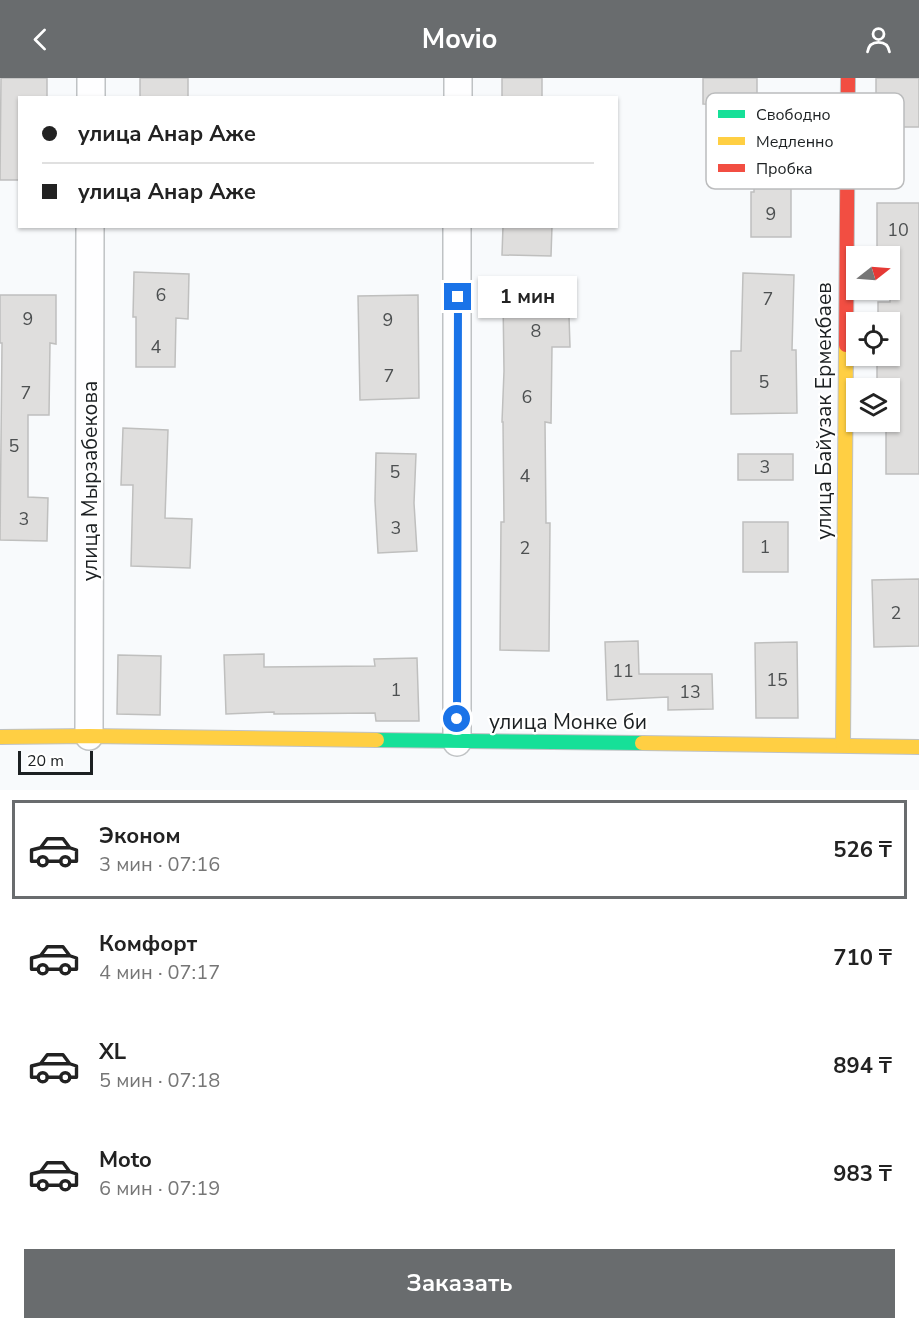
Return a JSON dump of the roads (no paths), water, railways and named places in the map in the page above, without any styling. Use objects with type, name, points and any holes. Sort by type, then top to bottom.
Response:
[{"type":"street","points":[[91,78],[91,96]]},
{"type":"street","points":[[458,78],[458,96]]},
{"type":"street","name":"улица Байузак Ермекбаев","points":[[848,78],[848,93]]},
{"type":"street","name":"улица Байузак Ермекбаев","points":[[843,745],[847,189]]},
{"type":"street","name":"улица Мырзабекова","points":[[89,736],[90,228]]},
{"type":"street","points":[[457,742],[458,228]]},
{"type":"street","name":"улица Монке би","points":[[0,737],[89,736],[919,747]]}]
